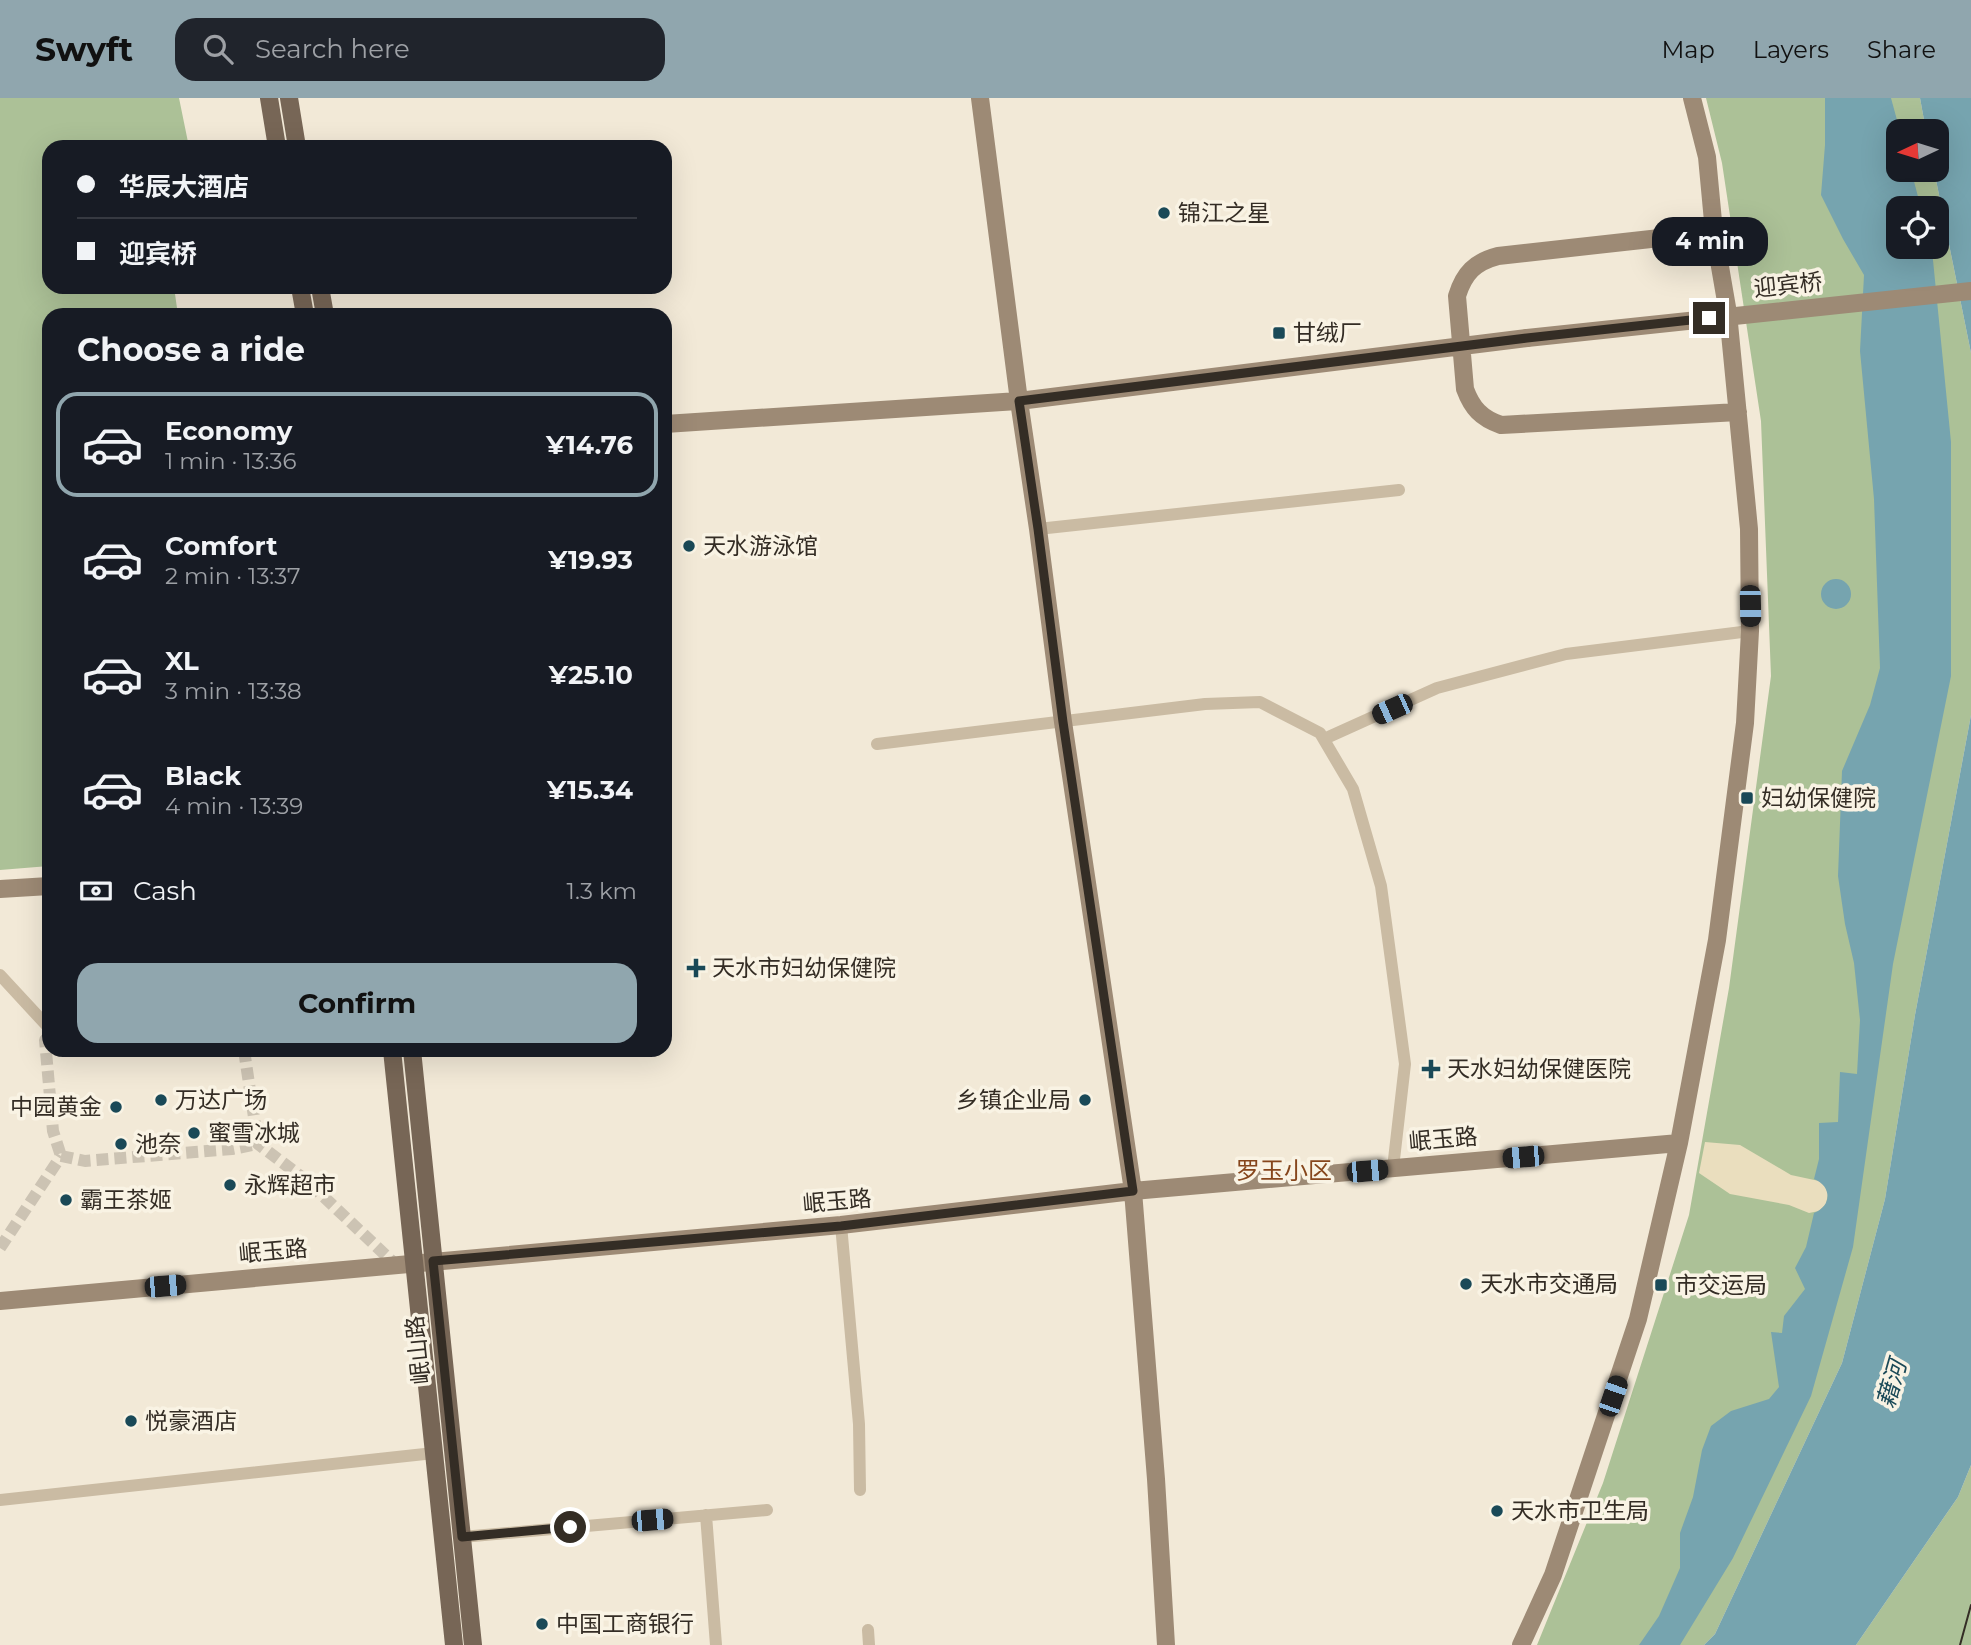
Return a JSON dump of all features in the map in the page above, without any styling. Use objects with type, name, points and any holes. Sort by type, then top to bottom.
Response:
[{"type":"main road","points":[[269,98],[276,140]]},
{"type":"main road","points":[[289,98],[296,140]]},
{"type":"main road","points":[[980,98],[1063,722],[1133,1191],[1166,1645]]},
{"type":"main road","points":[[1521,1645],[1553,1575],[1638,1319],[1679,1143],[1717,940],[1745,723],[1751,632],[1749,530],[1728,313],[1714,232],[1707,157],[1692,98]]},
{"type":"main road","points":[[1714,232],[1498,256],[1483,260],[1471,269],[1462,281],[1457,296],[1465,389],[1478,412],[1501,425],[1738,412]]},
{"type":"main road","name":"迎宾桥","points":[[672,424],[1019,401],[1527,338],[1971,291]]},
{"type":"main road","points":[[0,889],[42,886]]},
{"type":"main road","name":"岷山路","points":[[393,1057],[454,1645]]},
{"type":"main road","name":"岷山路","points":[[413,1057],[473,1645]]},
{"type":"main road","name":"岷玉路","points":[[0,1301],[841,1226],[1133,1191],[1679,1143]]},
{"type":"street","points":[[1038,529],[1399,489]]},
{"type":"street","points":[[1324,739],[1437,688],[1566,654],[1751,632]]},
{"type":"street","points":[[877,744],[1205,704],[1260,702],[1320,733],[1353,789],[1381,886],[1405,1064],[1393,1168]]},
{"type":"street","points":[[0,975],[42,1020]]},
{"type":"street","points":[[841,1226],[859,1424],[860,1490]]},
{"type":"street","points":[[0,1500],[434,1453]]},
{"type":"street","points":[[462,1537],[766,1510]]},
{"type":"street","points":[[706,1515],[716,1645]]},
{"type":"street","points":[[868,1630],[869,1645]]},
{"type":"green space","points":[[0,98],[179,98],[188,140],[42,140],[42,294],[175,294],[177,308],[42,308],[42,867],[0,870]]},
{"type":"green space","points":[[1706,98],[1920,98],[1924,119],[1886,119],[1886,182],[1936,182],[1939,196],[1886,196],[1886,259],[1949,259],[1949,244],[1971,353],[1971,715],[1915,1015],[1885,1199],[1842,1363],[1715,1634],[1704,1645],[1537,1645],[1603,1483],[1689,1215],[1729,988],[1771,676],[1761,421],[1722,163]]},
{"type":"green space","points":[[1971,1465],[1971,1645],[1856,1645],[1958,1497]]},
{"type":"shaded area","points":[[1705,1142],[1740,1145],[1791,1175],[1819,1181],[1824,1184],[1828,1194],[1826,1204],[1819,1211],[1809,1213],[1789,1205],[1730,1194],[1699,1173]]},
{"type":"water","points":[[1825,98],[1891,98],[1897,119],[1886,119],[1886,182],[1914,182],[1918,196],[1886,196],[1886,259],[1933,259],[1951,442],[1951,676],[1893,964],[1853,1247],[1811,1396],[1733,1558],[1680,1645],[1639,1645],[1659,1616],[1680,1568],[1680,1533],[1693,1497],[1702,1450],[1711,1426],[1731,1411],[1769,1399],[1779,1387],[1771,1332],[1782,1333],[1784,1316],[1805,1289],[1795,1268],[1806,1247],[1814,1213],[1824,1206],[1828,1196],[1824,1186],[1814,1179],[1819,1159],[1819,1123],[1838,1122],[1840,1072],[1857,1074],[1860,1020],[1854,963],[1838,876],[1842,771],[1870,705],[1880,668],[1874,499],[1860,351],[1864,275],[1821,195]]},
{"type":"water","points":[[1920,98],[1971,98],[1971,353],[1949,244],[1949,196],[1939,196],[1936,182],[1950,182],[1950,119],[1924,119]]},
{"type":"water","points":[[1836,579],[1847,583],[1851,594],[1847,605],[1836,609],[1825,605],[1821,594],[1825,583]]},
{"type":"water","name":"藉河","points":[[1971,715],[1971,1465],[1958,1497],[1856,1645],[1704,1645],[1715,1634],[1842,1363],[1885,1199],[1915,1015]]},
{"type":"tunnel","points":[[46,1057],[53,1131],[61,1156]]},
{"type":"tunnel","points":[[245,1057],[258,1144],[307,1181],[395,1264]]},
{"type":"tunnel","points":[[61,1156],[85,1161],[232,1149],[258,1144]]},
{"type":"tunnel","points":[[0,1248],[61,1156]]},
{"type":"tram line","points":[[1960,1645],[1971,1605]]},
{"type":"place","name":"锦江之星","points":[[1164,213]]},
{"type":"place","name":"甘绒厂","points":[[1279,333]]},
{"type":"place","name":"天水游泳馆","points":[[689,546]]},
{"type":"place","name":"妇幼保健院","points":[[1747,798]]},
{"type":"place","name":"天水市妇幼保健院","points":[[696,968]]},
{"type":"place","name":"天水妇幼保健医院","points":[[1431,1069]]},
{"type":"place","name":"万达广场","points":[[161,1100]]},
{"type":"place","name":"乡镇企业局","points":[[1085,1100]]},
{"type":"place","name":"中园黄金","points":[[116,1107]]},
{"type":"place","name":"蜜雪冰城","points":[[194,1133]]},
{"type":"place","name":"池奈","points":[[121,1144]]},
{"type":"place","name":"永辉超市","points":[[230,1185]]},
{"type":"place","name":"霸王茶姬","points":[[66,1200]]},
{"type":"place","name":"天水市交通局","points":[[1466,1284]]},
{"type":"place","name":"市交运局","points":[[1661,1285]]},
{"type":"place","name":"悦豪酒店","points":[[131,1421]]},
{"type":"place","name":"天水市卫生局","points":[[1497,1511]]},
{"type":"place","name":"中国工商银行","points":[[542,1624]]},
{"type":"district","name":"罗玉小区","points":[[1284,1171]]},
{"type":"route","points":[[570,1527],[462,1537],[433,1261],[841,1226],[1133,1191],[1063,722],[1019,401],[1709,318]]}]
